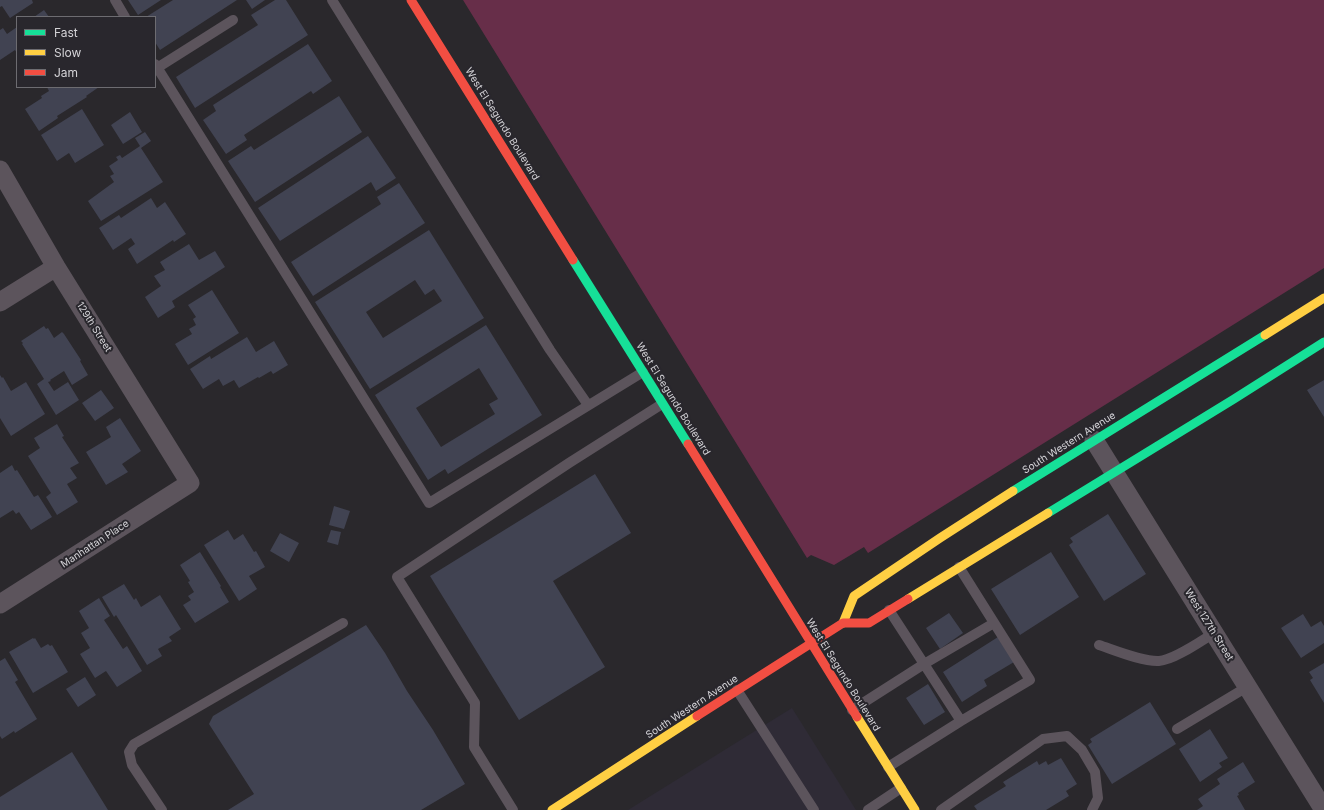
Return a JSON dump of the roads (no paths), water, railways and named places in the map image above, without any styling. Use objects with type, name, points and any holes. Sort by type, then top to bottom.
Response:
[{"type":"main road","name":"West El Segundo Boulevard","points":[[412,0],[811,645],[915,810]]},
{"type":"main road","name":"South Western Avenue","points":[[552,810],[737,690],[844,623],[854,596],[940,538],[1094,440],[1324,298]]},
{"type":"main road","points":[[844,623],[869,623],[1234,399],[1324,342]]},
{"type":"street","name":"129th Street","points":[[0,170],[56,267],[190,483]]},
{"type":"street","points":[[0,302],[56,267]]},
{"type":"street","name":"West 127th Street","points":[[1094,440],[1324,810]]},
{"type":"street","name":"Manhattan Place","points":[[0,604],[190,483]]},
{"type":"lane","points":[[115,0],[124,16]]},
{"type":"lane","points":[[332,0],[550,350],[588,405]]},
{"type":"lane","points":[[233,20],[156,66],[429,503],[643,372]]},
{"type":"lane","points":[[513,810],[474,747],[475,703],[397,577],[662,404]]},
{"type":"lane","points":[[888,767],[1030,680],[959,567]]},
{"type":"lane","points":[[889,610],[961,722]]},
{"type":"lane","points":[[162,810],[132,765],[129,752],[134,744],[343,623]]},
{"type":"lane","points":[[852,710],[924,664],[994,624]]},
{"type":"lane","points":[[1099,645],[1144,659],[1159,661],[1174,656],[1214,633]]},
{"type":"lane","points":[[1177,729],[1247,686]]},
{"type":"lane","points":[[737,690],[814,810]]},
{"type":"lane","points":[[941,810],[1044,739],[1067,736],[1082,750],[1095,772],[1098,798],[1092,810]]},
{"type":"lane","points":[[868,810],[901,788]]}]
